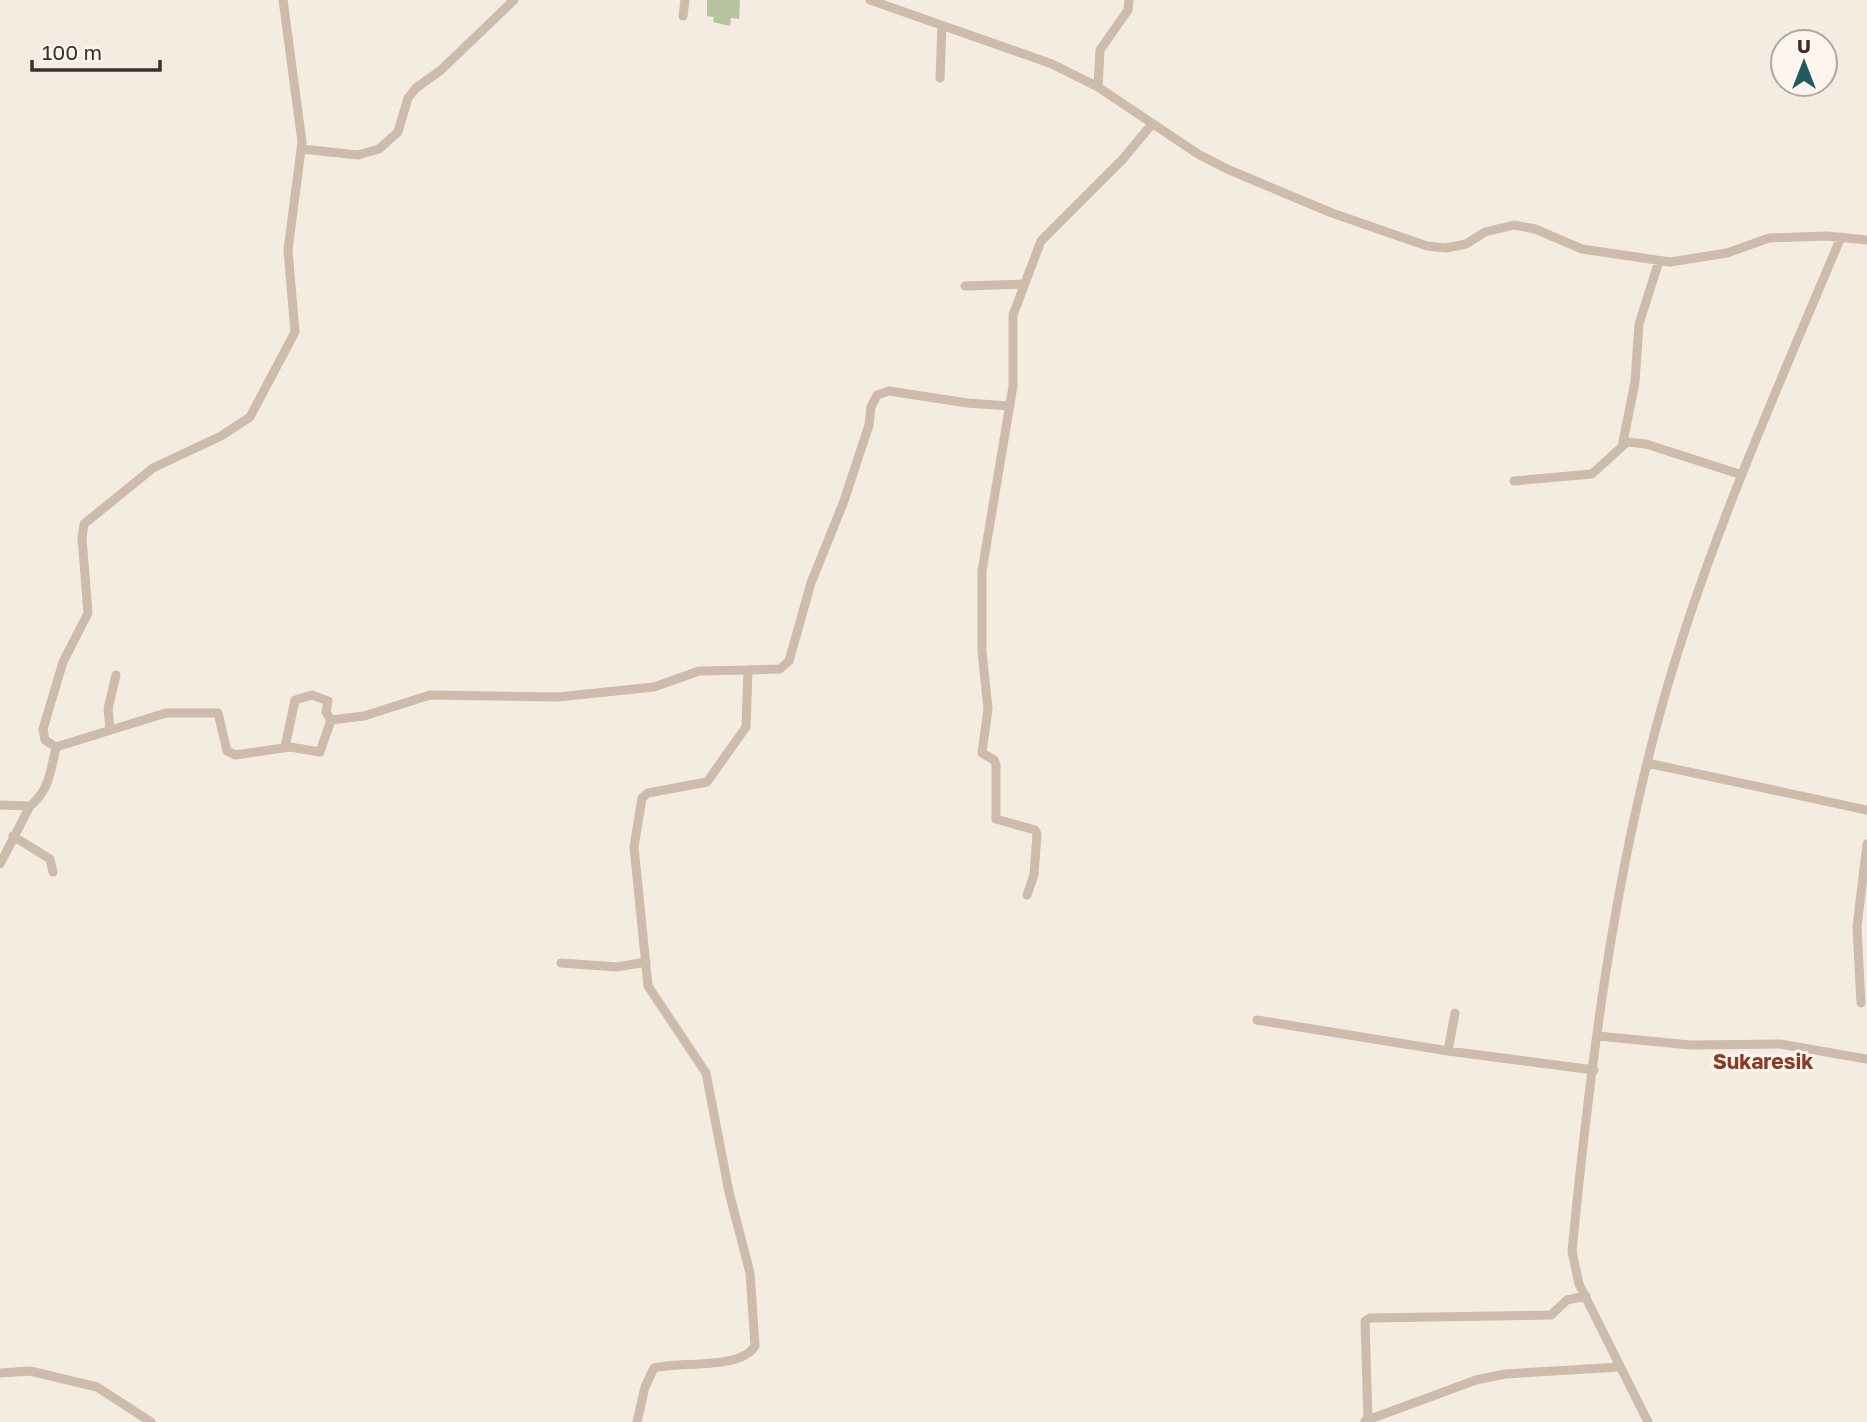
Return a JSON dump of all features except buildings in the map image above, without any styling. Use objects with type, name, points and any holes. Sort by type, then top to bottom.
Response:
[{"type":"street","points":[[56,747],[45,740],[43,729],[64,662],[88,613],[82,538],[85,524],[153,468],[221,436],[250,416],[295,332],[288,250],[302,149],[282,0]]},
{"type":"street","points":[[302,149],[358,155],[379,149],[398,132],[408,98],[416,88],[442,70],[513,0]]},
{"type":"street","points":[[683,16],[685,0]]},
{"type":"street","points":[[870,0],[1052,65],[1098,87],[1198,154],[1227,169],[1332,213],[1427,246],[1454,247],[1498,228],[1523,225],[1583,249],[1659,261],[1685,261],[1727,253],[1769,237],[1841,237],[1867,240]]},
{"type":"street","points":[[1098,87],[1100,50],[1128,10],[1129,0]]},
{"type":"street","points":[[940,78],[942,26]]},
{"type":"street","points":[[1027,895],[1034,875],[1037,834],[1024,824],[996,819],[995,762],[982,753],[988,709],[982,651],[982,572],[1010,406],[1013,316],[1022,284],[1041,241],[1122,159],[1152,124]]},
{"type":"street","points":[[1648,1422],[1575,1273],[1572,1251],[1598,1036],[1622,881],[1647,763],[1706,566],[1841,237]]},
{"type":"street","points":[[1514,481],[1592,474],[1612,458],[1623,442],[1635,382],[1639,324],[1659,261]]},
{"type":"street","points":[[965,286],[1022,284]]},
{"type":"street","points":[[331,720],[364,716],[430,695],[558,697],[654,687],[702,670],[780,669],[789,661],[811,583],[844,500],[869,425],[871,407],[877,395],[889,391],[967,403],[1010,406]]},
{"type":"street","points":[[1623,442],[1646,444],[1742,475]]},
{"type":"street","points":[[637,1422],[645,1387],[654,1368],[724,1361],[750,1353],[755,1346],[750,1273],[729,1192],[706,1073],[651,992],[634,847],[642,798],[646,793],[707,782],[746,727],[748,670]]},
{"type":"street","points":[[110,729],[108,709],[116,675]]},
{"type":"street","points":[[285,747],[295,700],[312,695],[328,701],[326,712],[331,720]]},
{"type":"street","points":[[56,747],[166,713],[218,713],[230,753],[285,747],[320,752],[331,720]]},
{"type":"street","points":[[0,864],[30,806],[49,783],[56,747]]},
{"type":"street","points":[[1647,763],[1867,810]]},
{"type":"street","points":[[0,805],[30,806]]},
{"type":"street","points":[[13,836],[50,859],[53,872]]},
{"type":"street","points":[[1861,1003],[1857,927],[1867,844]]},
{"type":"street","points":[[561,963],[617,967],[646,962]]},
{"type":"street","points":[[1448,1051],[1455,1013]]},
{"type":"street","points":[[1257,1020],[1448,1051],[1594,1070]]},
{"type":"street","points":[[1598,1036],[1690,1045],[1780,1044],[1867,1059]]},
{"type":"street","points":[[1586,1296],[1567,1300],[1551,1315],[1370,1318],[1365,1321],[1366,1421],[1476,1380],[1505,1374],[1620,1367]]},
{"type":"street","points":[[0,1373],[30,1371],[97,1387],[151,1422]]},
{"type":"green space","points":[[707,0],[740,0],[739,19],[731,18],[730,26],[713,22],[714,17],[707,16]]},
{"type":"district","name":"Sukaresik","points":[[1763,1061]]}]
